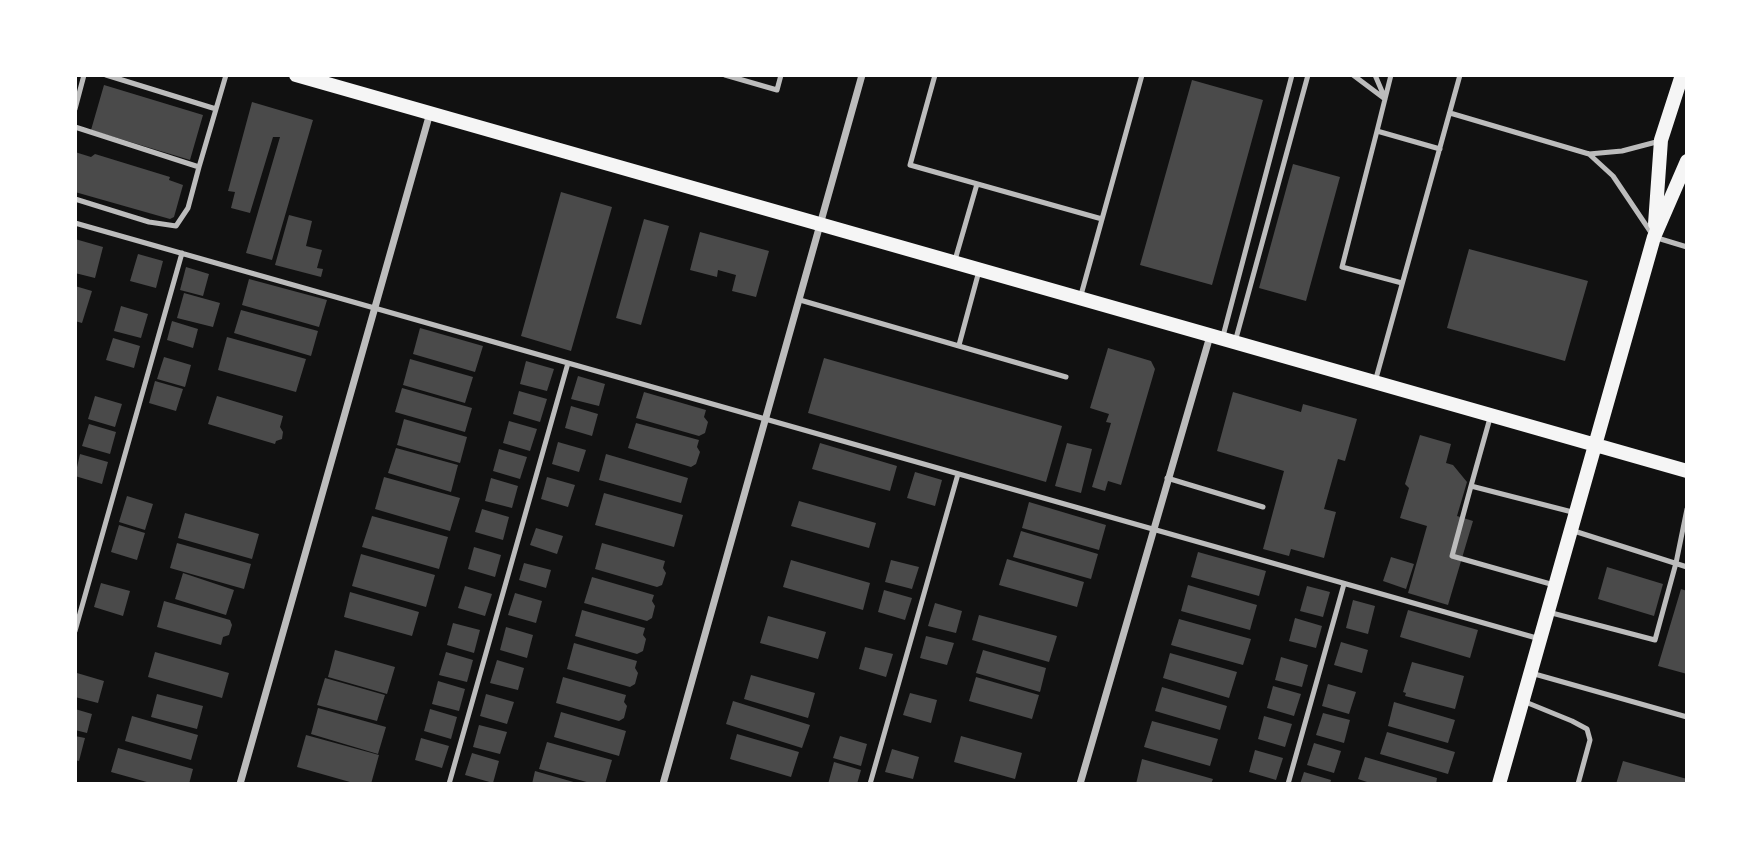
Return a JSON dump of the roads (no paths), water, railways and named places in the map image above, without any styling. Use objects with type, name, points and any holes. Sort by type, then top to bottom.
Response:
[{"type":"main road","points":[[296,75],[1687,471]]},
{"type":"main road","points":[[1654,237],[1661,140],[1682,75]]},
{"type":"main road","points":[[1499,784],[1654,237],[1687,161]]},
{"type":"street","points":[[663,784],[862,75]]},
{"type":"street","points":[[240,784],[430,113]]},
{"type":"street","points":[[1080,784],[1167,478],[1222,339]]},
{"type":"lane","points":[[75,109],[84,75]]},
{"type":"lane","points":[[106,75],[216,109]]},
{"type":"lane","points":[[75,199],[149,222],[176,226],[188,208],[226,75]]},
{"type":"lane","points":[[725,75],[777,90],[781,75]]},
{"type":"lane","points":[[935,75],[910,165],[1102,219]]},
{"type":"lane","points":[[1080,298],[1142,75]]},
{"type":"lane","points":[[1222,339],[1292,75]]},
{"type":"lane","points":[[1222,339],[1308,75]]},
{"type":"lane","points":[[1353,75],[1385,99]]},
{"type":"lane","points":[[1375,75],[1385,99]]},
{"type":"lane","points":[[1391,75],[1342,267],[1402,283]]},
{"type":"lane","points":[[1375,382],[1460,75]]},
{"type":"lane","points":[[1450,113],[1589,154],[1622,151],[1661,140]]},
{"type":"lane","points":[[75,127],[199,167]]},
{"type":"lane","points":[[1377,131],[1440,149]]},
{"type":"lane","points":[[1589,154],[1613,176],[1654,237],[1687,247]]},
{"type":"lane","points":[[954,262],[977,184]]},
{"type":"lane","points":[[75,223],[1540,639]]},
{"type":"lane","points":[[75,631],[182,253]]},
{"type":"lane","points":[[959,345],[980,270]]},
{"type":"lane","points":[[800,299],[1066,377]]},
{"type":"lane","points":[[449,784],[568,363]]},
{"type":"lane","points":[[1490,415],[1452,556],[1555,586]]},
{"type":"lane","points":[[870,784],[958,474]]},
{"type":"lane","points":[[1167,478],[1263,507]]},
{"type":"lane","points":[[1471,486],[1576,513]]},
{"type":"lane","points":[[1548,612],[1655,640],[1676,563],[1687,509]]},
{"type":"lane","points":[[1571,530],[1687,567]]},
{"type":"lane","points":[[1288,784],[1344,584]]},
{"type":"lane","points":[[1531,673],[1687,717]]},
{"type":"lane","points":[[1522,701],[1587,729],[1590,740],[1578,784]]}]
